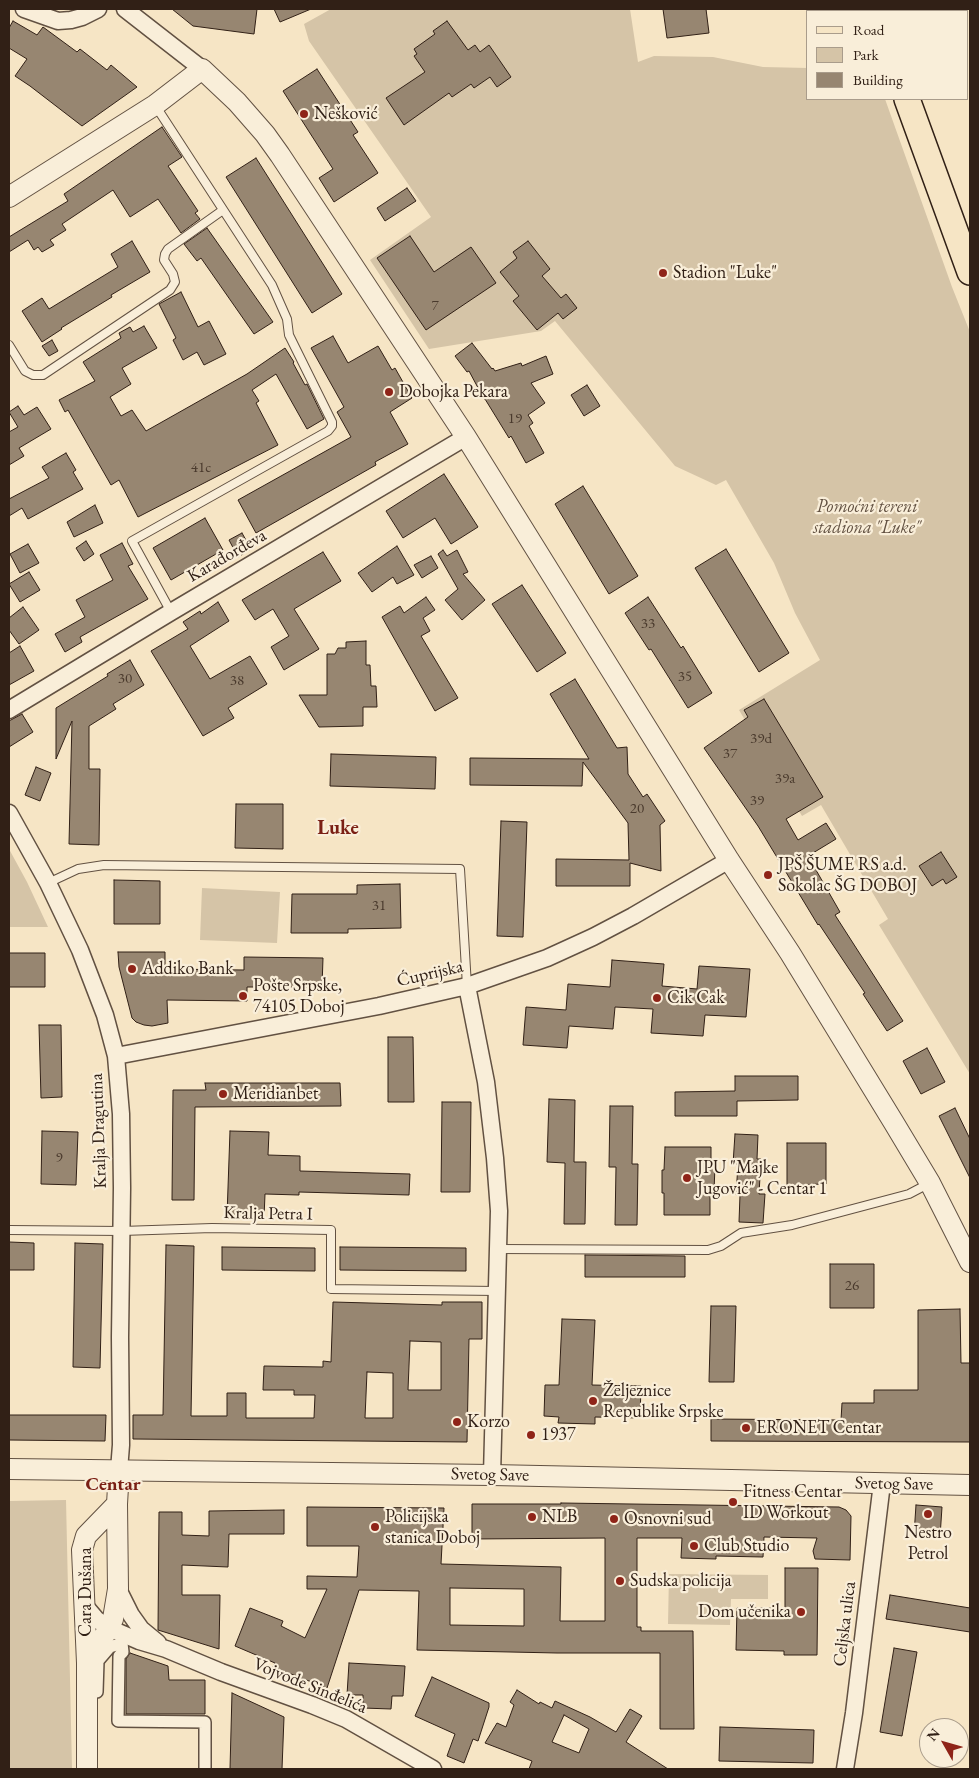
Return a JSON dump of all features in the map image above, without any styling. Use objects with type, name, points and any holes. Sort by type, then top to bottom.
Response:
[{"type":"main road","points":[[907,100],[970,272]]},
{"type":"street","points":[[24,9],[58,21],[82,17],[98,9]]},
{"type":"street","points":[[125,9],[202,69],[237,102],[265,134],[466,437],[729,860],[790,953],[930,1183],[970,1262]]},
{"type":"street","points":[[9,197],[155,105],[202,69]]},
{"type":"street","name":"Karađorđeva","points":[[9,710],[466,437]]},
{"type":"street","name":"Kralja Dragutina","points":[[9,813],[48,883],[80,950],[105,1015],[116,1056],[121,1114],[122,1230],[120,1337],[121,1445],[119,1470]]},
{"type":"street","name":"Ćuprijska","points":[[116,1056],[379,1006],[467,986],[547,958],[593,937],[634,916],[729,860]]},
{"type":"street","points":[[467,986],[488,1101],[499,1211],[492,1475]]},
{"type":"street","name":"Svetog Save","points":[[9,1469],[492,1475],[970,1485]]},
{"type":"street","name":"Cara Dušana","points":[[87,1663],[109,1628],[113,1618],[118,1588],[117,1504],[119,1470]]},
{"type":"street","name":"Celjska ulica","points":[[845,1769],[854,1713],[882,1484]]},
{"type":"street","name":"Cara Dušana","points":[[87,1769],[87,1663],[82,1550],[86,1536],[117,1504]]},
{"type":"street","name":"Vojvode Sinđelića","points":[[118,1588],[131,1615],[141,1630],[166,1649]]},
{"type":"street","name":"Vojvode Sinđelića","points":[[84,1606],[96,1619],[109,1628],[346,1719],[433,1769]]},
{"type":"street","points":[[96,1769],[98,1660],[110,1647],[122,1643],[123,1652],[119,1656],[118,1721],[205,1722],[205,1769]]},
{"type":"lane","points":[[155,105],[272,285],[287,319],[290,335],[332,422],[332,426],[328,431],[132,541],[171,612]]},
{"type":"lane","points":[[9,345],[25,371],[33,375],[43,375],[170,290],[174,282],[173,274],[164,260],[164,254],[168,249],[223,210]]},
{"type":"lane","points":[[48,883],[78,869],[104,865],[460,870],[467,986]]},
{"type":"lane","points":[[499,1249],[708,1250],[720,1246],[741,1233],[792,1225],[908,1194],[930,1183]]},
{"type":"lane","name":"Kralja Petra I","points":[[9,1230],[212,1228],[331,1230],[331,1289],[497,1291]]},
{"type":"green space","name":"Pomoćni tereni stadiona \"Luke\"","points":[[331,9],[630,9],[638,62],[654,56],[713,57],[763,67],[806,68],[806,100],[885,100],[970,332],[970,1074],[879,925],[888,919],[821,805],[802,816],[739,710],[820,660],[795,613],[774,563],[726,480],[716,485],[675,466],[555,321],[541,331],[429,349],[370,260],[431,217],[309,41],[304,24]]},
{"type":"green space","points":[[9,849],[27,882],[48,927],[9,927]]},
{"type":"green space","points":[[202,888],[280,892],[277,943],[200,940]]},
{"type":"green space","points":[[66,1500],[72,1769],[9,1769],[9,1501]]},
{"type":"green space","points":[[669,1574],[768,1575],[768,1599],[731,1599],[730,1625],[668,1624]]},
{"type":"building","points":[[172,9],[257,9],[254,34],[193,26]]},
{"type":"building","points":[[274,9],[311,9],[280,22]]},
{"type":"building","points":[[663,9],[706,9],[709,33],[667,38]]},
{"type":"building","points":[[13,21],[37,35],[43,27],[77,52],[80,49],[107,70],[111,65],[137,87],[82,126],[15,76],[27,59],[9,48],[9,28]]},
{"type":"building","points":[[447,21],[468,50],[475,45],[480,52],[489,45],[511,77],[497,87],[490,77],[474,88],[471,84],[452,97],[449,93],[404,125],[386,98],[425,72],[414,56],[417,54],[414,49],[435,34],[433,31]]},
{"type":"building","points":[[317,69],[358,132],[353,135],[378,173],[334,202],[319,178],[333,169],[283,91]]},
{"type":"building","points":[[162,127],[182,157],[168,166],[198,211],[195,213],[200,219],[181,233],[158,199],[130,217],[113,190],[62,224],[66,230],[50,240],[54,245],[42,252],[38,247],[34,250],[28,240],[9,252],[9,237],[68,201],[64,194]]},
{"type":"building","points":[[256,158],[342,294],[312,313],[226,177]]},
{"type":"building","points":[[407,188],[416,201],[385,221],[377,208]]},
{"type":"building","points":[[207,228],[273,322],[254,334],[201,258],[197,261],[184,244]]},
{"type":"building","points":[[410,236],[434,272],[471,247],[496,283],[426,330],[377,258]]},
{"type":"building","points":[[132,241],[150,272],[111,295],[112,297],[61,328],[42,342],[22,311],[42,298],[49,309],[118,267],[111,254]]},
{"type":"building","points":[[528,241],[550,269],[542,276],[561,298],[566,294],[577,308],[563,319],[558,313],[537,330],[513,301],[519,296],[500,272],[517,258],[513,252]]},
{"type":"building","points":[[181,292],[198,327],[209,321],[226,354],[204,365],[197,352],[183,360],[173,340],[176,338],[159,304]]},
{"type":"building","points":[[144,326],[157,348],[122,368],[131,384],[110,397],[121,416],[132,410],[146,431],[247,374],[285,348],[305,385],[307,384],[324,419],[307,429],[276,374],[252,390],[259,401],[256,403],[278,445],[138,517],[119,480],[111,485],[68,410],[65,412],[59,400],[95,381],[83,362],[121,338],[119,333],[130,327],[133,332]]},
{"type":"building","points":[[333,336],[348,363],[378,346],[392,370],[395,368],[412,398],[390,412],[408,444],[375,462],[376,465],[256,533],[238,500],[351,437],[337,412],[344,407],[311,348]]},
{"type":"building","points":[[52,340],[58,351],[49,356],[42,346]]},
{"type":"building","points":[[472,343],[495,371],[521,363],[522,366],[546,356],[553,374],[531,383],[545,403],[528,415],[533,423],[529,426],[544,453],[526,463],[511,436],[509,438],[484,399],[469,371],[467,372],[455,356]]},
{"type":"building","points":[[587,385],[600,406],[584,416],[571,395]]},
{"type":"building","points":[[18,406],[24,415],[37,407],[51,429],[19,448],[24,456],[9,465],[9,432],[18,427],[9,412]]},
{"type":"building","points":[[66,453],[76,470],[73,472],[83,489],[28,519],[22,508],[9,516],[9,499],[49,478],[42,467]]},
{"type":"building","points":[[444,474],[478,527],[451,544],[435,518],[403,538],[386,511]]},
{"type":"building","points":[[583,486],[638,576],[609,594],[555,504]]},
{"type":"building","points":[[95,505],[103,523],[74,537],[67,522]]},
{"type":"building","points":[[205,518],[223,550],[171,580],[153,548]]},
{"type":"building","points":[[242,533],[251,549],[238,557],[229,540]]},
{"type":"building","points":[[86,541],[94,554],[84,561],[76,548]]},
{"type":"building","points":[[122,543],[133,564],[128,566],[148,599],[80,637],[82,642],[65,652],[55,634],[85,617],[76,600],[113,580],[100,555]]},
{"type":"building","points":[[28,544],[39,563],[20,573],[10,554]]},
{"type":"building","points":[[397,546],[414,575],[397,584],[393,577],[372,592],[358,573]]},
{"type":"building","points":[[726,549],[789,653],[759,672],[695,568]]},
{"type":"building","points":[[443,550],[447,556],[457,550],[468,572],[463,574],[485,600],[462,620],[445,600],[458,589],[438,554]]},
{"type":"building","points":[[323,552],[341,581],[294,609],[319,649],[284,670],[271,647],[289,636],[273,609],[255,620],[242,600]]},
{"type":"building","points":[[431,556],[438,568],[422,578],[414,565]]},
{"type":"building","points":[[29,572],[40,590],[20,602],[9,584]]},
{"type":"building","points":[[522,585],[566,653],[537,672],[492,604]]},
{"type":"building","points":[[426,597],[435,610],[423,618],[430,631],[421,636],[458,698],[435,711],[382,617],[400,606],[404,613]]},
{"type":"building","points":[[648,597],[681,648],[683,646],[712,693],[688,708],[651,649],[649,650],[625,613]]},
{"type":"building","points":[[218,602],[229,621],[190,646],[210,679],[250,656],[267,684],[228,708],[234,718],[203,736],[151,651],[188,629],[183,622],[200,611],[201,614]]},
{"type":"building","points":[[23,607],[39,630],[19,644],[9,630],[9,618]]},
{"type":"building","points":[[366,641],[366,665],[370,665],[371,686],[376,686],[377,707],[363,707],[363,726],[319,727],[299,695],[327,695],[327,654],[335,654],[338,648],[346,648],[346,642]]},
{"type":"building","points":[[20,646],[34,671],[9,685],[9,653]]},
{"type":"building","points":[[130,660],[144,685],[113,704],[116,709],[89,726],[89,769],[100,769],[99,845],[69,844],[72,721],[56,759],[56,708]]},
{"type":"building","points":[[575,679],[617,748],[627,747],[628,774],[643,797],[647,794],[665,821],[660,825],[661,871],[630,863],[630,886],[556,886],[556,859],[629,860],[628,823],[583,762],[582,786],[470,785],[470,758],[589,759],[550,694]]},
{"type":"building","points":[[764,699],[823,797],[786,819],[798,840],[826,823],[836,839],[808,856],[840,912],[835,915],[903,1021],[887,1031],[863,994],[865,993],[818,925],[758,826],[704,748],[748,717],[744,710]]},
{"type":"building","points":[[22,714],[33,732],[9,747],[9,721]]},
{"type":"building","points":[[331,754],[436,757],[435,789],[330,786]]},
{"type":"building","points":[[36,767],[51,773],[40,801],[25,795]]},
{"type":"building","points":[[236,804],[283,804],[283,849],[235,848]]},
{"type":"building","points":[[501,821],[527,822],[523,937],[497,936]]},
{"type":"building","points":[[941,852],[957,877],[946,884],[943,879],[932,886],[919,866]]},
{"type":"building","points":[[114,880],[160,881],[160,924],[114,924]]},
{"type":"building","points":[[400,884],[401,928],[348,929],[348,933],[291,933],[292,894],[357,894],[357,885]]},
{"type":"building","points":[[118,952],[165,952],[165,969],[244,970],[244,957],[323,958],[322,987],[247,987],[247,1001],[167,1000],[168,1023],[152,1026],[144,1025],[132,1018],[119,967]]},
{"type":"building","points":[[9,953],[45,953],[45,987],[9,987]]},
{"type":"building","name":"Cik Cak","points":[[612,960],[664,964],[662,986],[697,989],[699,966],[750,969],[746,1017],[705,1015],[703,1036],[651,1033],[653,1009],[615,1007],[613,1029],[569,1026],[567,1048],[523,1045],[526,1007],[566,1010],[568,984],[610,987]]},
{"type":"building","points":[[39,1025],[61,1025],[62,1097],[41,1098]]},
{"type":"building","points":[[388,1037],[413,1037],[414,1102],[388,1102]]},
{"type":"building","points":[[927,1048],[945,1082],[921,1094],[903,1061]]},
{"type":"building","points":[[735,1076],[798,1076],[798,1100],[737,1101],[737,1116],[675,1116],[675,1092],[735,1091]]},
{"type":"building","points":[[205,1083],[340,1083],[341,1106],[195,1107],[194,1200],[172,1200],[173,1090],[206,1090]]},
{"type":"building","points":[[549,1099],[575,1100],[574,1162],[586,1162],[585,1224],[564,1224],[565,1163],[547,1162]]},
{"type":"building","points":[[442,1102],[471,1102],[470,1192],[441,1192]]},
{"type":"building","points":[[610,1106],[633,1106],[632,1164],[638,1164],[637,1225],[615,1225],[616,1167],[609,1167]]},
{"type":"building","points":[[955,1108],[970,1139],[970,1178],[939,1116]]},
{"type":"building","points":[[42,1131],[78,1132],[76,1185],[41,1184]]},
{"type":"building","points":[[230,1131],[269,1132],[268,1155],[300,1156],[300,1171],[410,1174],[409,1195],[299,1192],[299,1195],[265,1194],[264,1218],[227,1216]]},
{"type":"building","points":[[735,1134],[758,1135],[757,1159],[761,1159],[759,1194],[765,1194],[763,1223],[739,1222],[740,1195],[736,1195],[738,1164],[733,1164]]},
{"type":"building","points":[[787,1143],[826,1143],[826,1184],[787,1185]]},
{"type":"building","points":[[665,1147],[711,1147],[711,1166],[715,1166],[714,1191],[710,1191],[710,1215],[664,1215],[662,1170],[664,1170]]},
{"type":"building","points":[[9,1242],[34,1243],[34,1270],[9,1270]]},
{"type":"building","points":[[75,1243],[103,1244],[100,1368],[73,1367]]},
{"type":"building","points":[[166,1245],[194,1246],[191,1416],[227,1416],[227,1393],[246,1393],[246,1418],[314,1418],[315,1395],[294,1395],[294,1390],[263,1390],[264,1366],[323,1367],[323,1361],[331,1362],[333,1302],[442,1305],[442,1302],[482,1302],[482,1339],[469,1339],[467,1442],[133,1439],[133,1415],[163,1415]],"holes":[[[410,1341],[441,1342],[441,1390],[408,1390]],[[367,1372],[393,1373],[393,1418],[365,1418]]]},
{"type":"building","points":[[222,1247],[315,1248],[315,1271],[222,1270]]},
{"type":"building","points":[[340,1247],[466,1248],[466,1271],[340,1270]]},
{"type":"building","points":[[585,1255],[685,1256],[685,1277],[585,1277]]},
{"type":"building","points":[[830,1264],[874,1264],[874,1308],[830,1308]]},
{"type":"building","points":[[711,1306],[736,1306],[734,1382],[709,1382]]},
{"type":"building","points":[[960,1309],[961,1363],[970,1363],[970,1442],[711,1441],[711,1419],[841,1420],[842,1403],[874,1403],[874,1390],[918,1390],[918,1310]]},
{"type":"building","points":[[562,1319],[595,1320],[592,1385],[641,1386],[640,1418],[595,1417],[595,1424],[558,1423],[559,1417],[544,1416],[545,1385],[559,1385]]},
{"type":"building","points":[[9,1415],[106,1415],[105,1441],[9,1440]]},
{"type":"building","points":[[472,1504],[839,1507],[846,1510],[851,1516],[850,1560],[815,1559],[813,1551],[817,1538],[764,1537],[763,1557],[716,1556],[716,1559],[681,1558],[682,1538],[637,1538],[637,1627],[641,1627],[641,1631],[693,1631],[694,1729],[660,1729],[660,1653],[417,1650],[419,1591],[359,1590],[327,1688],[273,1667],[275,1663],[235,1646],[250,1608],[283,1621],[281,1626],[305,1638],[327,1589],[307,1589],[307,1576],[357,1577],[359,1546],[307,1546],[307,1507],[444,1508],[441,1564],[561,1567],[560,1621],[605,1621],[605,1538],[472,1539]],"holes":[[[450,1588],[524,1589],[524,1626],[450,1625]]]},
{"type":"building","points":[[916,1505],[942,1507],[940,1537],[914,1535]]},
{"type":"building","points":[[284,1510],[284,1534],[229,1534],[228,1567],[182,1565],[182,1595],[220,1595],[219,1649],[158,1630],[159,1512],[182,1512],[182,1535],[209,1536],[209,1511]]},
{"type":"building","points":[[785,1568],[818,1568],[817,1655],[784,1655],[784,1651],[736,1650],[737,1608],[785,1608]]},
{"type":"building","points":[[890,1595],[970,1608],[970,1632],[886,1619]]},
{"type":"building","points":[[894,1648],[917,1652],[902,1736],[880,1732]]},
{"type":"building","points":[[130,1653],[168,1666],[169,1680],[205,1680],[205,1714],[126,1714],[126,1659]]},
{"type":"building","points":[[349,1663],[405,1666],[403,1696],[392,1696],[391,1709],[363,1708],[363,1695],[347,1695]]},
{"type":"building","points":[[432,1677],[489,1703],[478,1741],[473,1739],[464,1763],[447,1756],[455,1734],[415,1716]]},
{"type":"building","points":[[517,1690],[539,1704],[540,1702],[552,1708],[555,1701],[590,1717],[616,1732],[630,1709],[642,1716],[626,1742],[668,1769],[529,1769],[532,1761],[485,1743],[497,1723],[506,1727],[514,1705],[510,1702]],"holes":[[[564,1715],[589,1729],[579,1753],[552,1742]]]},
{"type":"building","points":[[232,1693],[284,1717],[282,1769],[230,1769]]},
{"type":"building","points":[[720,1727],[814,1730],[813,1763],[719,1761]]},
{"type":"place","name":"Nešković","points":[[304,114]]},
{"type":"place","name":"Stadion \"Luke\"","points":[[663,273]]},
{"type":"place","name":"Dobojka Pekara","points":[[389,392]]},
{"type":"place","name":"JPŠ ŠUME RS a.d. Sokolac ŠG DOBOJ","points":[[768,875]]},
{"type":"place","name":"Addiko Bank","points":[[132,969]]},
{"type":"place","name":"Pošte Srpske, 74105 Doboj","points":[[243,996]]},
{"type":"place","name":"Cik Cak","points":[[657,998]]},
{"type":"place","name":"Meridianbet","points":[[223,1094]]},
{"type":"place","name":"JPU \"Majke Jugović\" - Centar 1","points":[[687,1178]]},
{"type":"place","name":"Željeznice Republike Srpske","points":[[593,1401]]},
{"type":"place","name":"Korzo","points":[[457,1422]]},
{"type":"place","name":"ERONET Centar","points":[[746,1428]]},
{"type":"place","name":"1937","points":[[531,1435]]},
{"type":"place","name":"Fitness Centar ID Workout","points":[[733,1502]]},
{"type":"place","name":"Nestro Petrol","points":[[928,1514]]},
{"type":"place","name":"NLB","points":[[532,1517]]},
{"type":"place","name":"Osnovni sud","points":[[614,1519]]},
{"type":"place","name":"Policijska stanica Doboj","points":[[375,1527]]},
{"type":"place","name":"Club Studio","points":[[694,1546]]},
{"type":"place","name":"Sudska policija","points":[[620,1581]]},
{"type":"place","name":"Dom učenika","points":[[801,1612]]},
{"type":"district","name":"Luke","points":[[338,829]]},
{"type":"district","name":"Centar","points":[[113,1485]]}]
